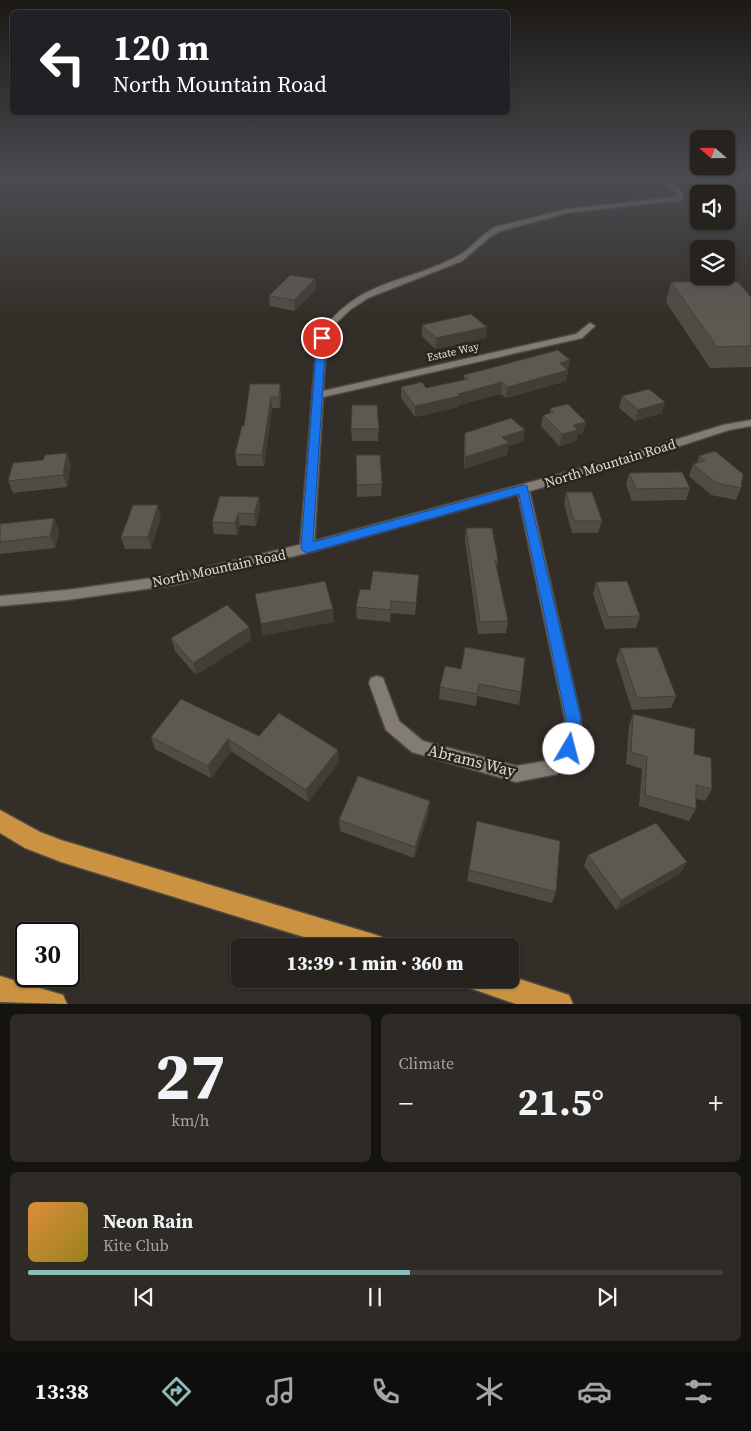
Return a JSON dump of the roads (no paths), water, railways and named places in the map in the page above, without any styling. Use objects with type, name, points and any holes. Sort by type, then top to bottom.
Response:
[{"type":"highway","points":[[0,821],[33,840],[61,851],[347,938]]},
{"type":"highway","points":[[508,988],[560,1004]]},
{"type":"highway","points":[[0,989],[54,1004]]},
{"type":"street","points":[[307,548],[322,338],[329,323],[341,310],[361,297],[457,260],[476,248],[489,233],[510,226]]},
{"type":"street","name":"Estate Way","points":[[318,396],[579,336],[590,326]]},
{"type":"street","name":"North Mountain Road","points":[[0,601],[66,595],[174,580],[307,548],[608,465],[727,427],[751,423]]},
{"type":"street","name":"Abrams Way","points":[[377,684],[392,725],[418,747],[516,774],[552,768],[569,749],[573,719],[523,489]]}]
